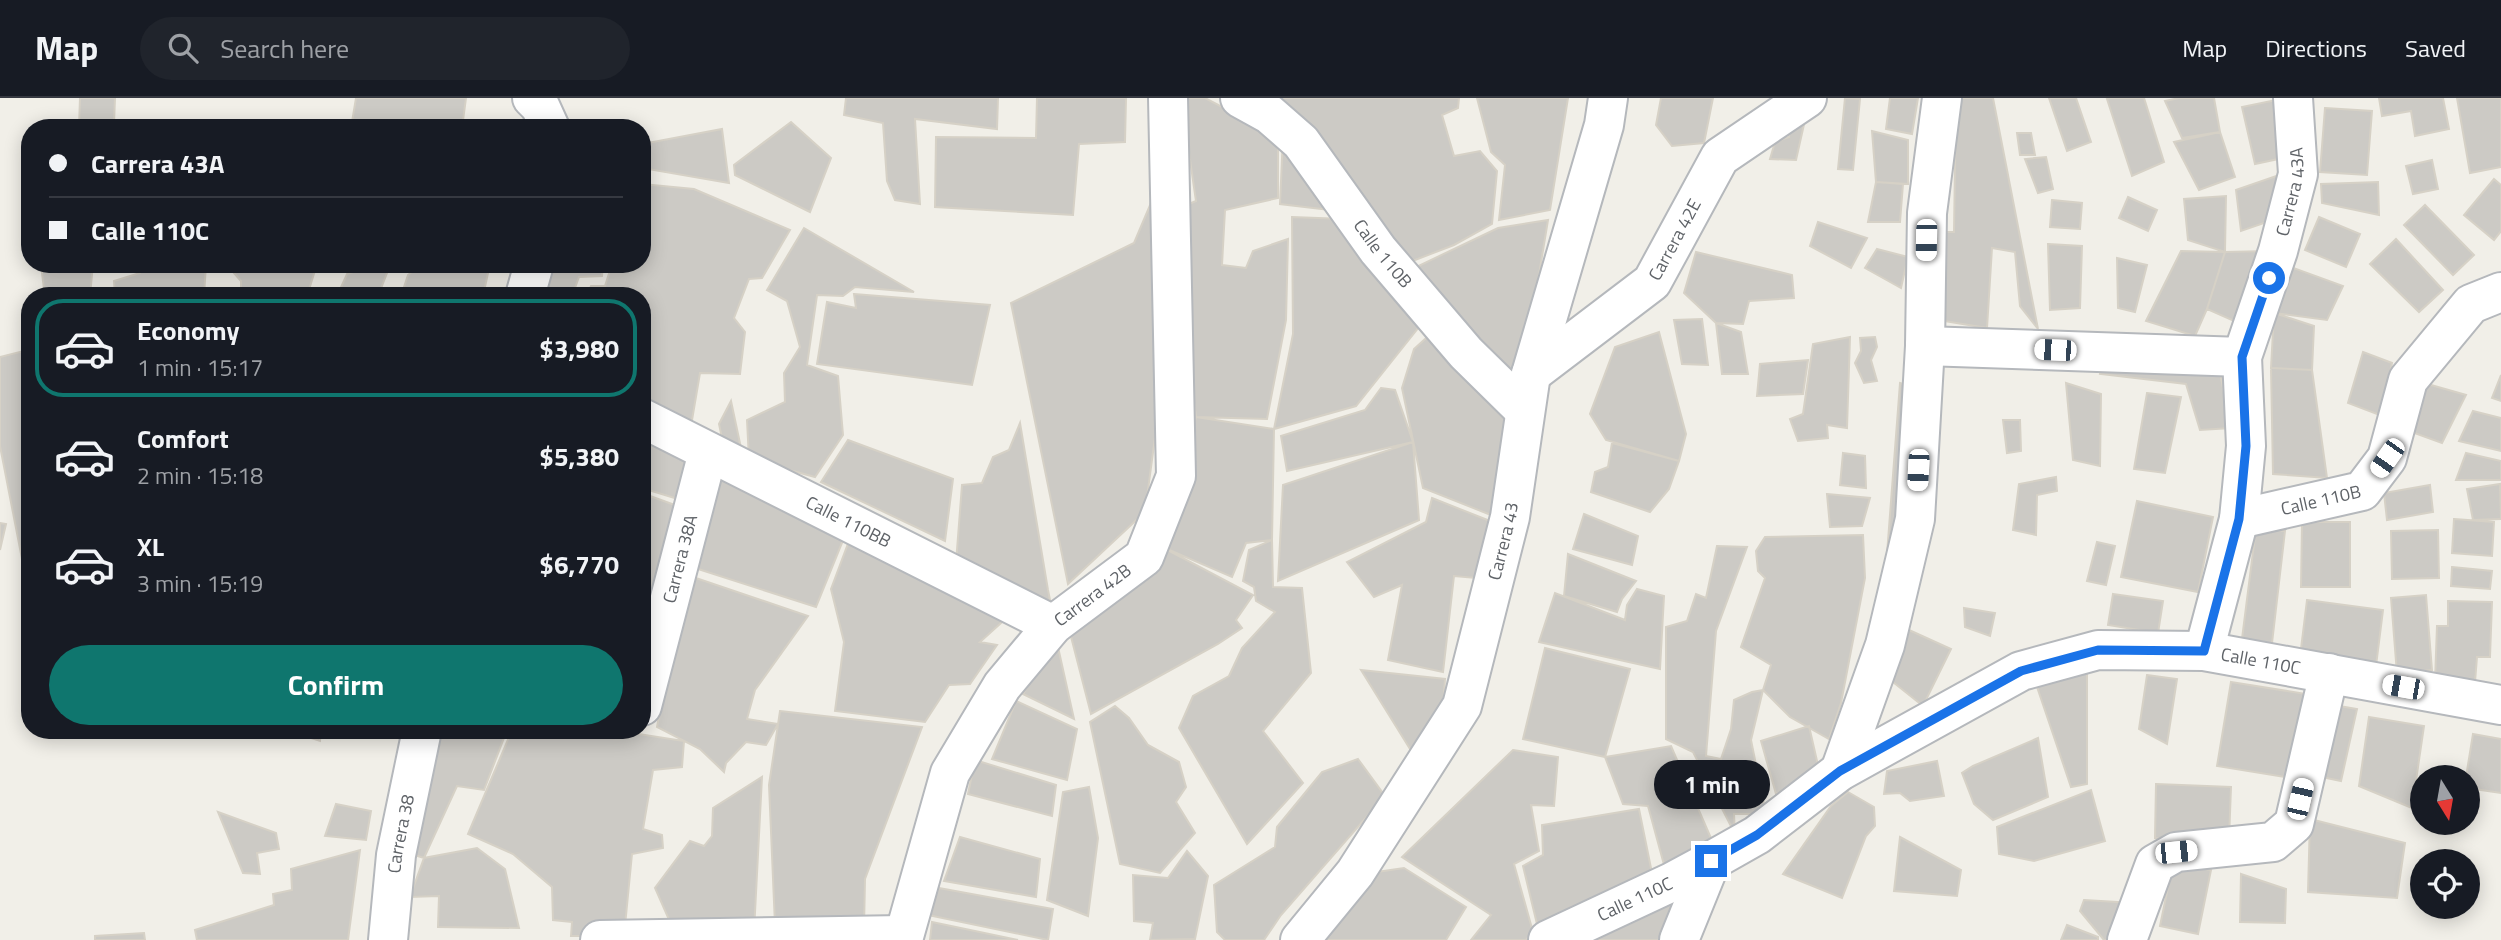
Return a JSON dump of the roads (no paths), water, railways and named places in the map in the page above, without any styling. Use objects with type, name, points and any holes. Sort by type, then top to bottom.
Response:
[{"type":"street","points":[[532,98],[540,106],[546,119]]},
{"type":"street","name":"Carrera 42B","points":[[903,938],[950,773],[1002,686],[1053,625],[1144,557],[1176,476],[1168,98]]},
{"type":"street","name":"Calle 110B","points":[[1240,98],[1269,114],[1301,142],[1378,250],[1466,353],[1525,411]]},
{"type":"street","name":"Carrera 42E","points":[[1531,374],[1653,282],[1720,157],[1807,98]]},
{"type":"street","points":[[1840,771],[1885,645],[1915,519],[1925,346],[1927,213],[1942,98]]},
{"type":"street","name":"Carrera 43A","points":[[2204,651],[2239,519],[2246,446],[2242,357],[2278,251],[2298,174],[2293,98]]},
{"type":"street","name":"Carrera 43","points":[[1300,940],[1355,873],[1462,706],[1510,517],[1531,374],[1610,107]]},
{"type":"street","name":"Calle 110B","points":[[2239,519],[2362,491],[2387,458],[2408,380],[2471,304],[2501,292]]},
{"type":"street","points":[[1925,346],[2242,357]]},
{"type":"street","name":"Calle 110BB","points":[[651,423],[1053,625]]},
{"type":"street","name":"Carrera 38A","points":[[651,671],[708,452]]},
{"type":"street","name":"Calle 110C","points":[[1548,940],[1672,883],[1757,835],[1840,771],[2021,671],[2098,650],[2204,651],[2501,705]]},
{"type":"street","points":[[2127,940],[2155,864],[2176,852],[2273,842],[2294,824],[2329,673]]},
{"type":"street","name":"Carrera 38","points":[[388,940],[396,855],[420,739]]},
{"type":"street","points":[[1679,940],[1711,861]]},
{"type":"street","points":[[600,940],[903,938]]}]
